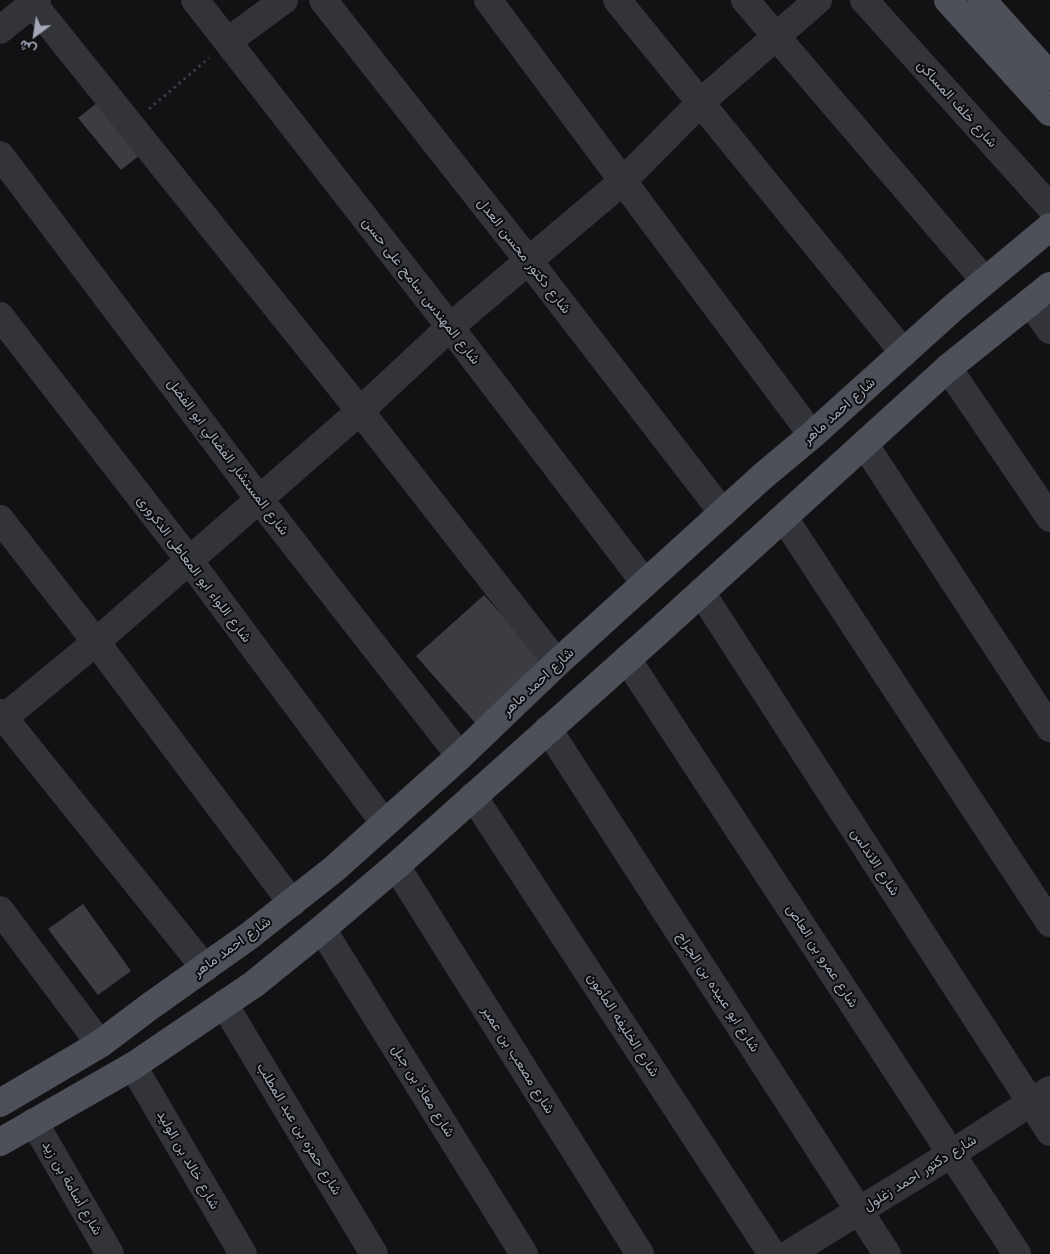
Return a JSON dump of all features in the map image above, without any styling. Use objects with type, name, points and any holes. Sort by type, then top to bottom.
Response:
[{"type":"main road","points":[[948,0],[1050,112]]},
{"type":"main road","points":[[982,0],[1050,76]]},
{"type":"main road","name":"شارع احمد ماهر","points":[[4,1094],[100,1044],[292,903],[334,869],[460,756],[558,663],[763,476],[1050,227]]},
{"type":"main road","points":[[0,1142],[133,1066],[254,984],[322,929],[396,866],[627,659],[948,368],[1040,294]]},
{"type":"main road","points":[[334,869],[358,899]]},
{"type":"street","name":"شارع المهندس سامح على حسن","points":[[195,0],[450,327],[645,583]]},
{"type":"street","points":[[228,41],[284,0]]},
{"type":"street","name":"شارع دكتور محسن العدل","points":[[323,0],[528,260],[723,513]]},
{"type":"street","points":[[488,0],[812,435]]},
{"type":"street","points":[[617,0],[904,353]]},
{"type":"street","points":[[745,0],[985,282]]},
{"type":"street","points":[[205,968],[1,717],[96,642],[360,411],[450,327],[623,181],[701,102],[818,0]]},
{"type":"street","name":"شارع خلف المساكن","points":[[864,0],[1050,207]]},
{"type":"street","points":[[0,30],[33,1],[558,663]]},
{"type":"street","name":"شارع المستشار الفضالي ابو الفضل","points":[[0,155],[258,499],[460,756]]},
{"type":"street","points":[[1040,294],[1050,330]]},
{"type":"street","name":"شارع اللواء ابو المعاطى الدكرورى","points":[[0,316],[189,560],[385,824]]},
{"type":"street","points":[[948,368],[1050,518]]},
{"type":"street","points":[[865,445],[1050,728]]},
{"type":"street","points":[[784,518],[1050,923]]},
{"type":"street","points":[[0,519],[96,642],[292,903]]},
{"type":"street","name":"شارع الاندلس","points":[[701,592],[1040,1096],[1050,1132]]},
{"type":"street","name":"شارع عمرو بن العاص","points":[[627,659],[1017,1254]]},
{"type":"street","name":"شارع ابو عبيده بن الجراح","points":[[548,729],[887,1254]]},
{"type":"street","name":"شارع الخليفه المأمون","points":[[473,796],[772,1254]]},
{"type":"street","name":"شارع مصعب بن عمير","points":[[396,866],[640,1254]]},
{"type":"street","points":[[0,910],[100,1044]]},
{"type":"street","name":"شارع معاذ بن جبل","points":[[322,929],[524,1254]]},
{"type":"street","name":"شارع حمزه بن عبد المطلب","points":[[224,1004],[374,1254]]},
{"type":"street","name":"شارع خالد بن الوليد","points":[[133,1066],[243,1254]]},
{"type":"street","name":"شارع دكتور احمد زغلول","points":[[789,1254],[951,1154],[1040,1096]]},
{"type":"street","name":"شارع أسامة بن زيد","points":[[34,1122],[110,1254]]},
{"type":"path","points":[[132,124],[228,41]]},
{"type":"building","points":[[103,98],[145,151],[121,170],[78,118]]},
{"type":"building","points":[[484,595],[546,664],[477,725],[416,656]]},
{"type":"building","points":[[83,904],[131,971],[98,995],[48,929]]}]
